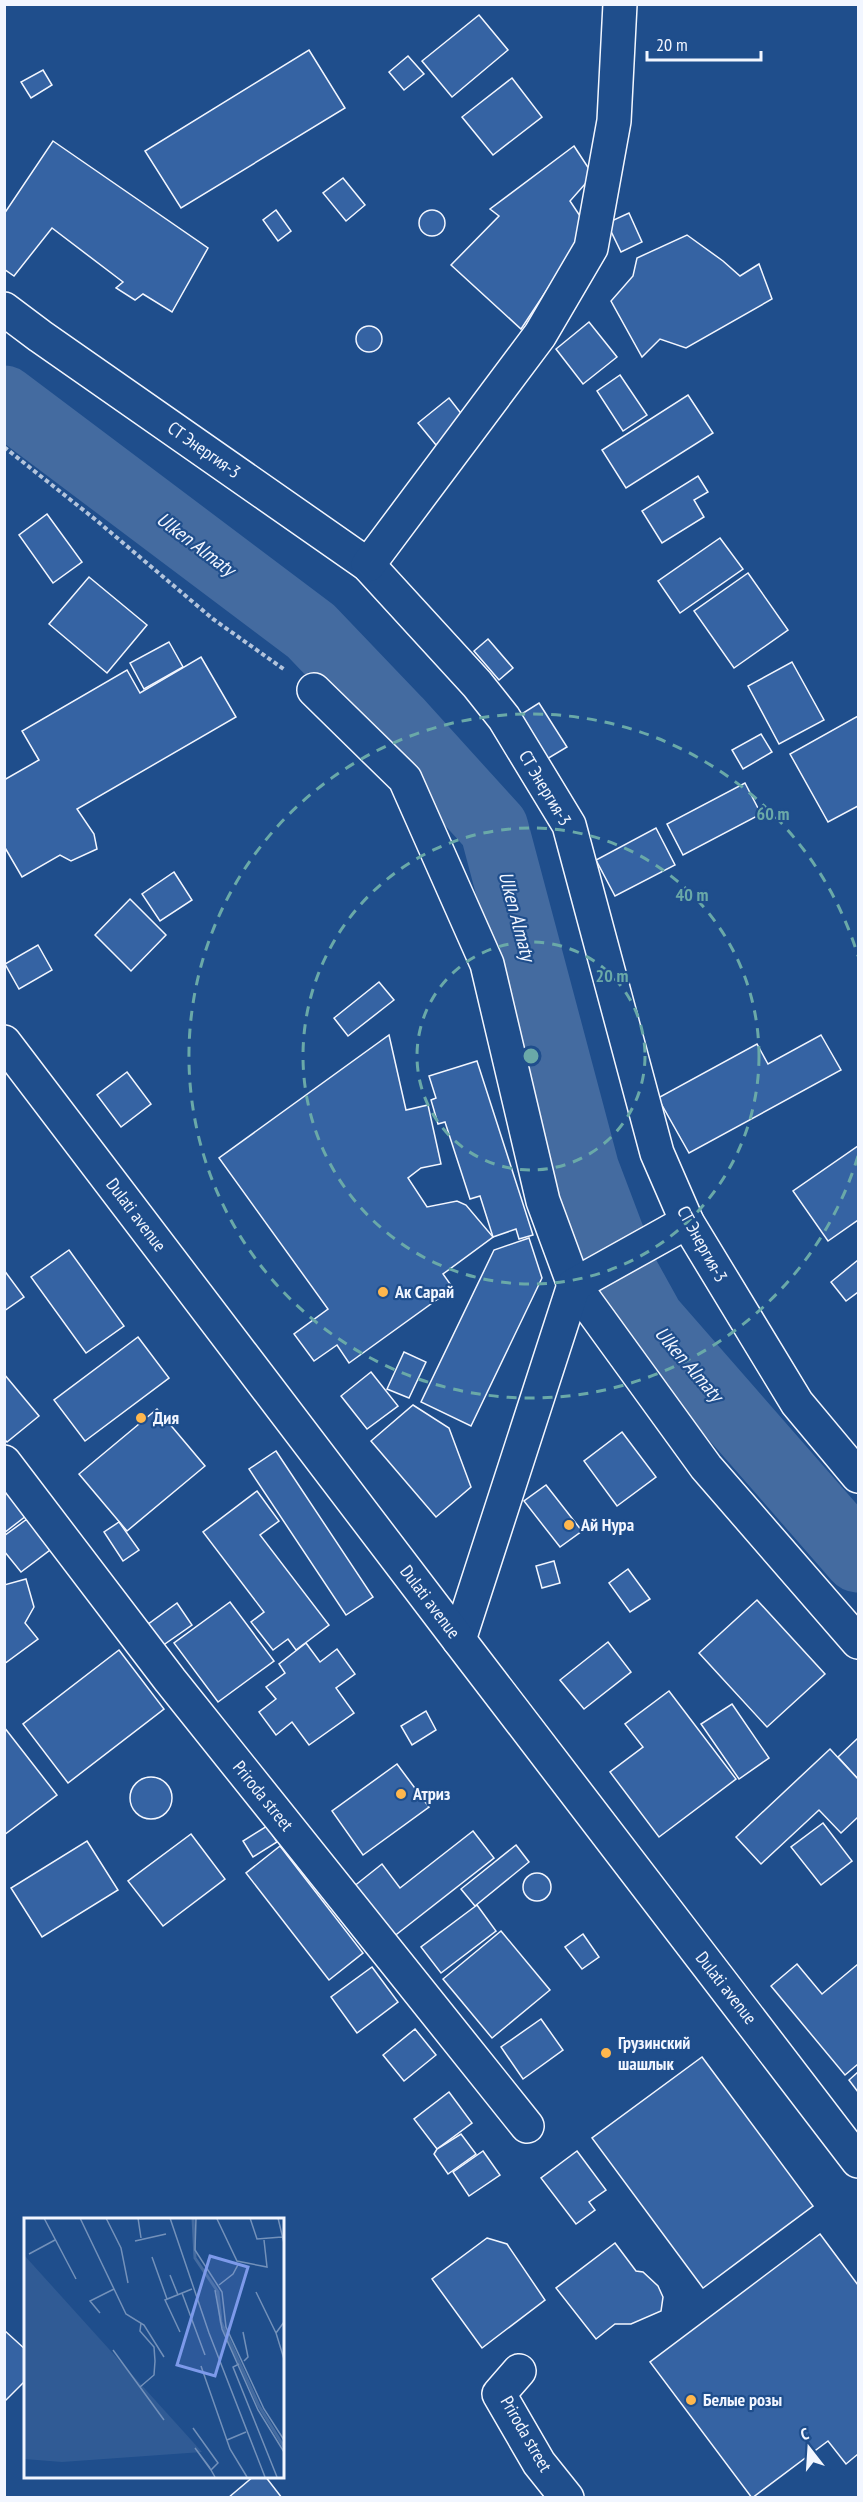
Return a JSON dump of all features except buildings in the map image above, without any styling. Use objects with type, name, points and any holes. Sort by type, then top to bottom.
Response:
[{"type":"street","points":[[368,565],[540,335],[591,248],[614,121],[620,4]]},
{"type":"street","name":"СТ Энергия-3","points":[[4,309],[368,565],[477,684],[504,718],[570,825],[675,1229],[796,1403],[858,1476]]},
{"type":"street","points":[[314,690],[405,779],[487,964],[543,1202],[705,1467],[858,1642]]},
{"type":"street","name":"Dulati avenue","points":[[4,1042],[858,2161]]},
{"type":"street","points":[[459,1640],[588,1277],[675,1229]]},
{"type":"street","name":"Priroda street","points":[[4,1462],[170,1680],[527,2126]]},
{"type":"street","name":"Priroda street","points":[[519,2371],[499,2394],[538,2463],[567,2498]]},
{"type":"path","points":[[4,447],[96,520],[213,619],[314,690]]},
{"type":"waterway","name":"Ulken Almaty","points":[[4,400],[311,631],[494,828],[585,1170],[624,1273],[650,1320],[858,1558]]},
{"type":"place","name":"Ак Сарай","points":[[383,1292]]},
{"type":"place","name":"Дия","points":[[141,1418]]},
{"type":"place","name":"Ай Нура","points":[[569,1525]]},
{"type":"place","name":"Атриз","points":[[401,1794]]},
{"type":"place","name":"Грузинский шашлык","points":[[606,2053]]},
{"type":"place","name":"Белые розы","points":[[691,2400]]}]
